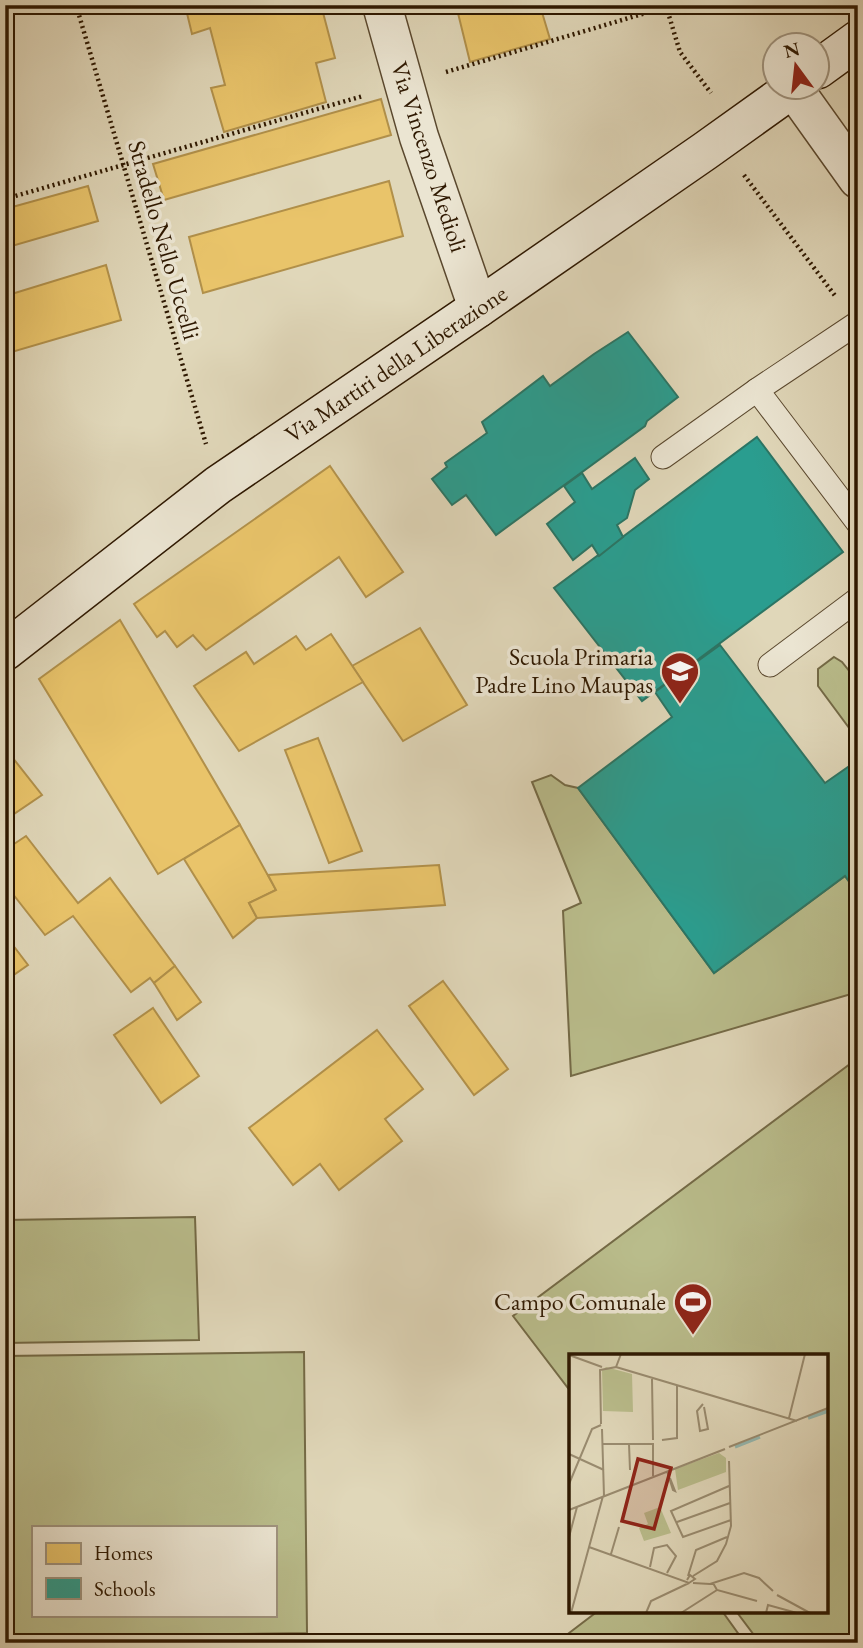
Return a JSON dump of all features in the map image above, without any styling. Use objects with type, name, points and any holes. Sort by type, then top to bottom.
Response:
[{"type":"street","name":"Via Vincenzo Medioli","points":[[382,5],[419,137],[478,308]]},
{"type":"street","points":[[832,58],[858,40]]},
{"type":"street","name":"Via Martiri della Liberazione","points":[[5,651],[218,485],[773,102]]},
{"type":"street","points":[[803,102],[858,179]]},
{"type":"lane","points":[[663,457],[856,324]]},
{"type":"lane","points":[[757,390],[858,523]]},
{"type":"lane","points":[[770,665],[858,599]]},
{"type":"path","name":"Stradello Nello Uccelli","points":[[76,5],[218,485]]},
{"type":"path","points":[[5,199],[666,6],[680,52],[728,134],[856,324]]},
{"type":"green space","points":[[834,657],[842,662],[858,682],[858,740],[818,686],[818,669]]},
{"type":"green space","points":[[551,775],[565,785],[578,788],[714,973],[845,876],[858,894],[858,992],[571,1076],[563,911],[581,903],[532,782]]},
{"type":"green space","name":"Campo Comunale","points":[[858,1058],[858,1643],[760,1643],[738,1613],[828,1613],[828,1354],[569,1354],[569,1389],[513,1316]]},
{"type":"green space","points":[[195,1217],[199,1340],[5,1343],[5,1220]]},
{"type":"green space","points":[[304,1352],[307,1633],[5,1637],[5,1356]]},
{"type":"green space","points":[[595,1613],[723,1613],[745,1643],[556,1643]]},
{"type":"building: Homes","points":[[185,5],[321,5],[335,58],[316,63],[326,102],[224,132],[211,88],[225,85],[210,28],[192,34]]},
{"type":"building: Homes","points":[[456,5],[554,5],[541,9],[550,39],[470,62]]},
{"type":"building: Homes","points":[[381,99],[391,135],[164,200],[153,164]]},
{"type":"building: Homes","points":[[389,181],[403,236],[203,293],[189,237]]},
{"type":"building: Homes","points":[[88,186],[98,221],[5,248],[5,209]]},
{"type":"building: Homes","points":[[106,265],[121,320],[5,354],[5,296]]},
{"type":"building: Homes","points":[[330,466],[403,572],[366,597],[339,557],[206,650],[193,635],[177,647],[165,631],[157,637],[134,604]]},
{"type":"building: Homes","points":[[120,620],[240,825],[158,874],[39,679]]},
{"type":"building: Homes","points":[[420,628],[467,705],[403,741],[352,666]]},
{"type":"building: Homes","points":[[331,634],[363,682],[239,751],[194,686],[246,652],[254,664],[296,636],[306,650]]},
{"type":"building: Homes","points":[[318,738],[362,851],[329,863],[285,750]]},
{"type":"building: Homes","points":[[5,748],[42,795],[5,820]]},
{"type":"building: Homes","points":[[240,825],[276,890],[249,903],[257,918],[233,938],[184,859]]},
{"type":"building: Homes","points":[[26,836],[78,903],[110,878],[175,966],[154,983],[150,978],[131,992],[73,916],[45,935],[5,884],[5,850]]},
{"type":"building: Homes","points":[[439,865],[445,905],[257,918],[249,903],[276,890],[268,875]]},
{"type":"building: Homes","points":[[9,940],[28,965],[5,981],[5,942]]},
{"type":"building: Homes","points":[[175,966],[201,1002],[177,1020],[154,983]]},
{"type":"building: Homes","points":[[443,981],[508,1069],[474,1095],[409,1006]]},
{"type":"building: Homes","points":[[153,1008],[199,1076],[161,1103],[114,1035]]},
{"type":"building: Homes","points":[[377,1030],[423,1089],[385,1119],[402,1141],[339,1190],[320,1164],[293,1185],[249,1128]]},
{"type":"building: Schools","points":[[628,332],[678,397],[647,421],[645,426],[496,535],[466,495],[452,505],[432,479],[447,467],[445,463],[487,433],[482,422],[543,376],[550,386]]},
{"type":"building: Schools","points":[[757,437],[843,552],[642,701],[554,588]]},
{"type":"building: Schools","points":[[635,458],[649,479],[635,490],[627,518],[617,525],[623,537],[599,556],[592,545],[573,560],[547,524],[575,502],[564,486],[582,473],[592,489]]},
{"type":"building: Schools","points":[[720,645],[825,783],[858,760],[858,894],[845,876],[714,973],[578,788],[672,717],[655,692]]},
{"type":"place","name":"Scuola Primaria Padre Lino Maupas","points":[[680,705]]},
{"type":"place","name":"Campo Comunale","points":[[693,1336]]}]
